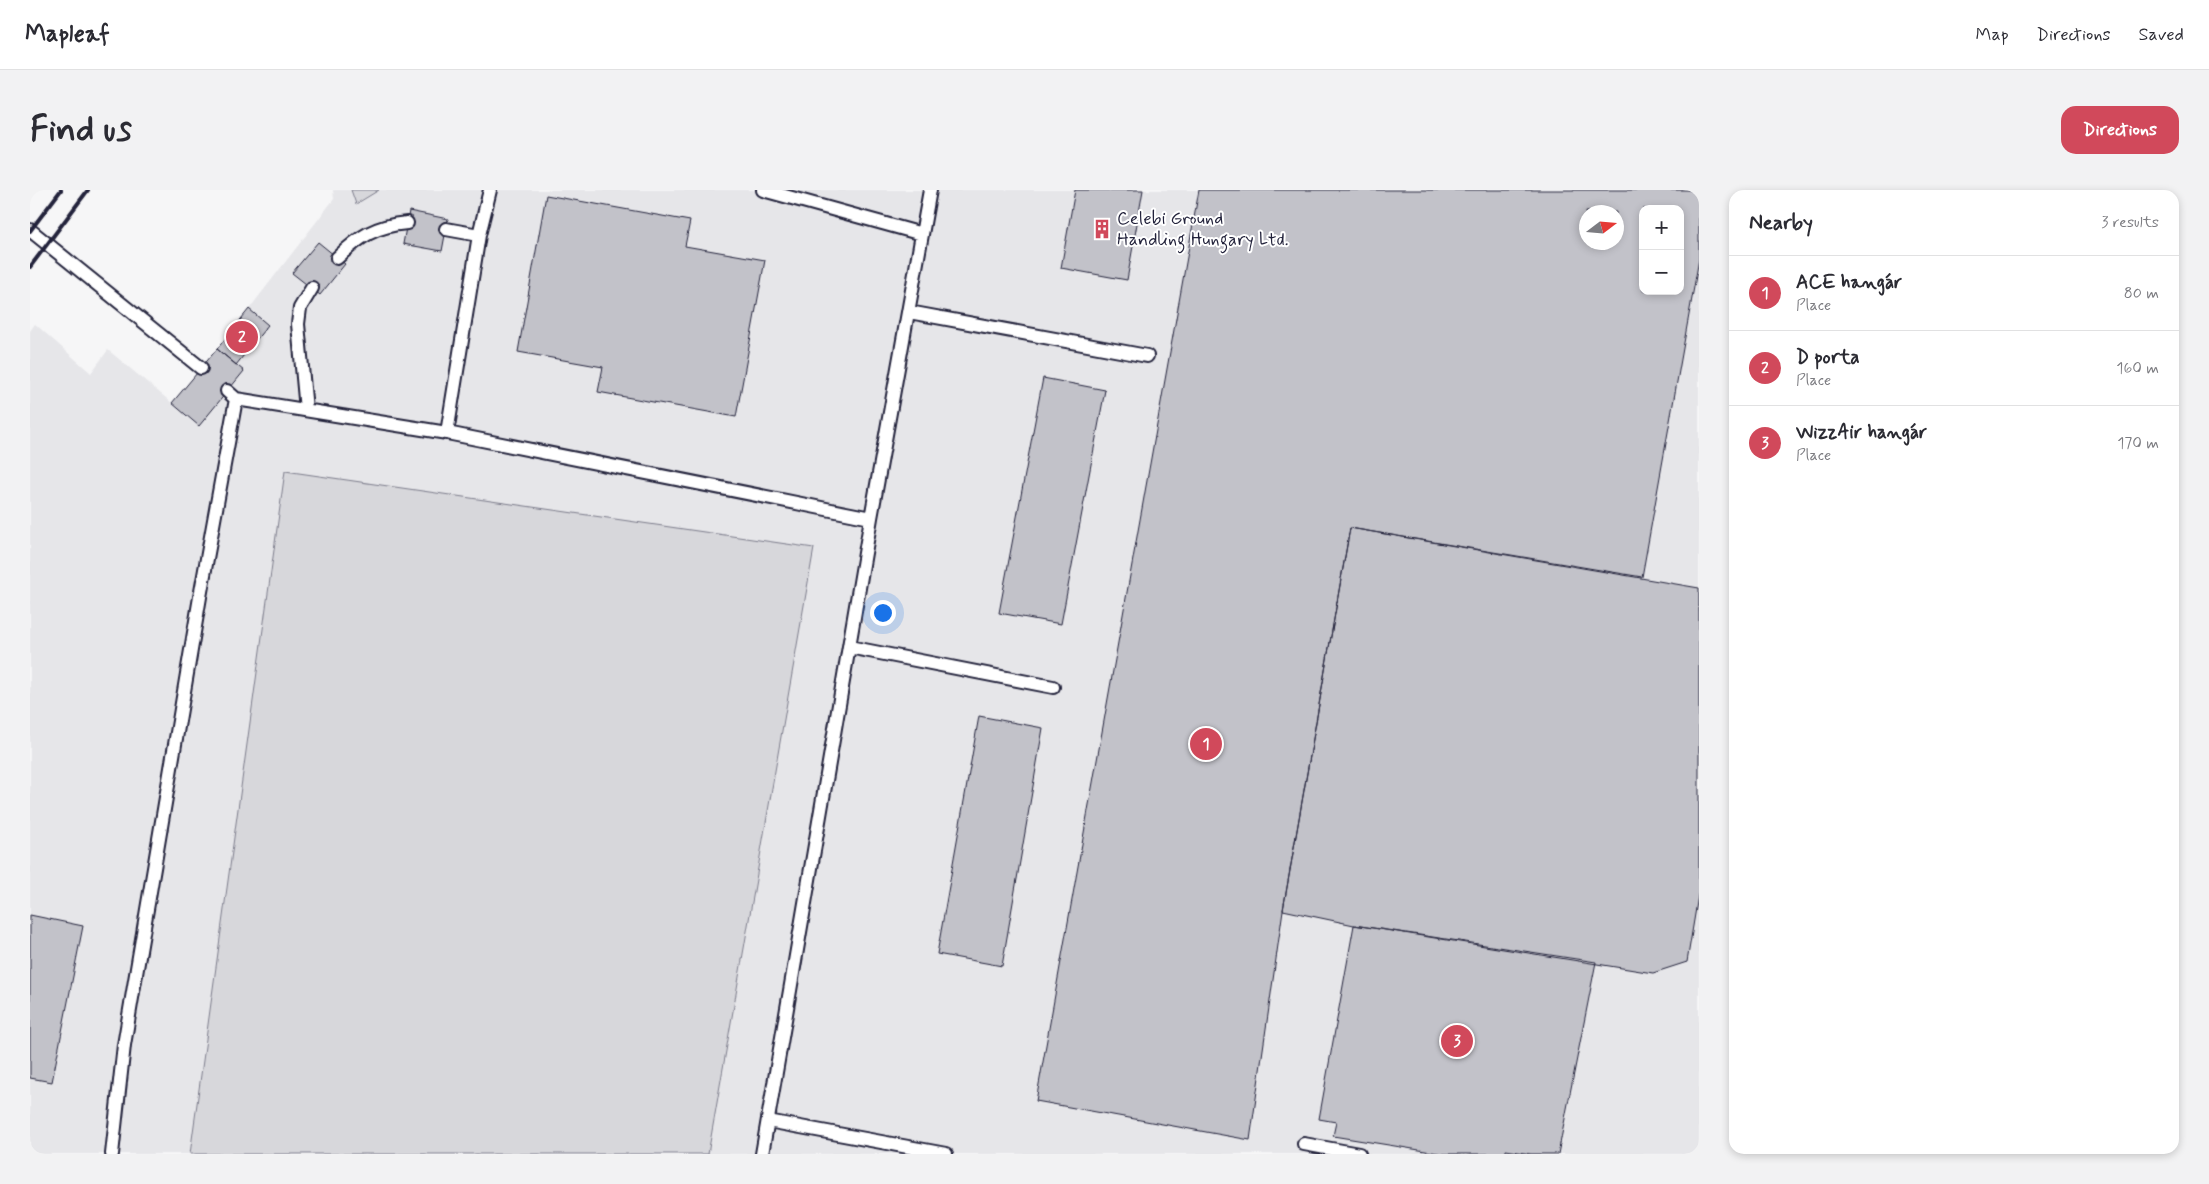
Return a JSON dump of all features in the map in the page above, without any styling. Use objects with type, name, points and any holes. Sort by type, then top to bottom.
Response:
[{"type":"lane","points":[[448,433],[479,235],[490,190]]},
{"type":"lane","points":[[763,190],[922,234]]},
{"type":"lane","points":[[762,1154],[871,518],[930,190]]},
{"type":"lane","points":[[337,258],[364,235],[377,228],[407,223]]},
{"type":"lane","points":[[446,229],[479,235]]},
{"type":"lane","points":[[30,230],[201,368]]},
{"type":"lane","points":[[306,410],[298,324],[300,308],[312,288]]},
{"type":"lane","points":[[909,312],[1147,356]]},
{"type":"lane","points":[[112,1154],[124,1045],[200,597],[232,395],[306,410],[448,433],[871,518]]},
{"type":"lane","points":[[849,647],[1053,687]]},
{"type":"lane","points":[[768,1121],[946,1154]]},
{"type":"lane","points":[[1304,1144],[1359,1154]]},
{"type":"shaded area","points":[[333,190],[1699,190],[1699,1154],[30,1154],[30,331],[35,324],[91,373],[108,350],[172,403],[249,309],[334,199]]},
{"type":"shaded area","points":[[351,190],[379,190],[356,204]]},
{"type":"shaded area","points":[[285,471],[814,548],[708,1154],[190,1154]]},
{"type":"building","name":"Celebi Ground Handling Hungary Ltd.","points":[[1075,190],[1143,190],[1127,280],[1061,268]]},
{"type":"building","points":[[1199,190],[1699,190],[1699,259],[1642,577],[1350,528],[1283,910],[1250,1140],[1036,1101]]},
{"type":"building","points":[[546,195],[690,221],[685,246],[765,260],[736,417],[598,392],[603,367],[518,352]]},
{"type":"building","points":[[409,211],[448,219],[442,251],[403,244]]},
{"type":"building","points":[[318,242],[345,264],[320,295],[292,273]]},
{"type":"building","points":[[249,309],[268,325],[236,365],[217,349]]},
{"type":"building","points":[[217,349],[244,371],[199,426],[172,403]]},
{"type":"building","points":[[1043,378],[1105,390],[1061,624],[999,613]]},
{"type":"building","points":[[1350,528],[1699,588],[1699,890],[1687,962],[1653,973],[1354,925],[1283,910]]},
{"type":"building","points":[[979,716],[1043,728],[1002,966],[937,954]]},
{"type":"building","points":[[30,915],[83,926],[52,1082],[30,1078]]},
{"type":"building","points":[[1354,925],[1596,962],[1558,1154],[1531,1154],[1506,1150],[1506,1154],[1444,1154],[1333,1136],[1336,1122],[1319,1119]]},
{"type":"railway","points":[[30,231],[61,190]]},
{"type":"railway","points":[[30,267],[88,190]]},
{"type":"place","name":"Celebi Ground Handling Hungary Ltd.","points":[[1102,229]]},
{"type":"place","name":"D porta","points":[[242,337]]},
{"type":"place","name":"ACE hangár","points":[[1206,744]]},
{"type":"place","name":"WizzAir hangár","points":[[1457,1041]]}]
